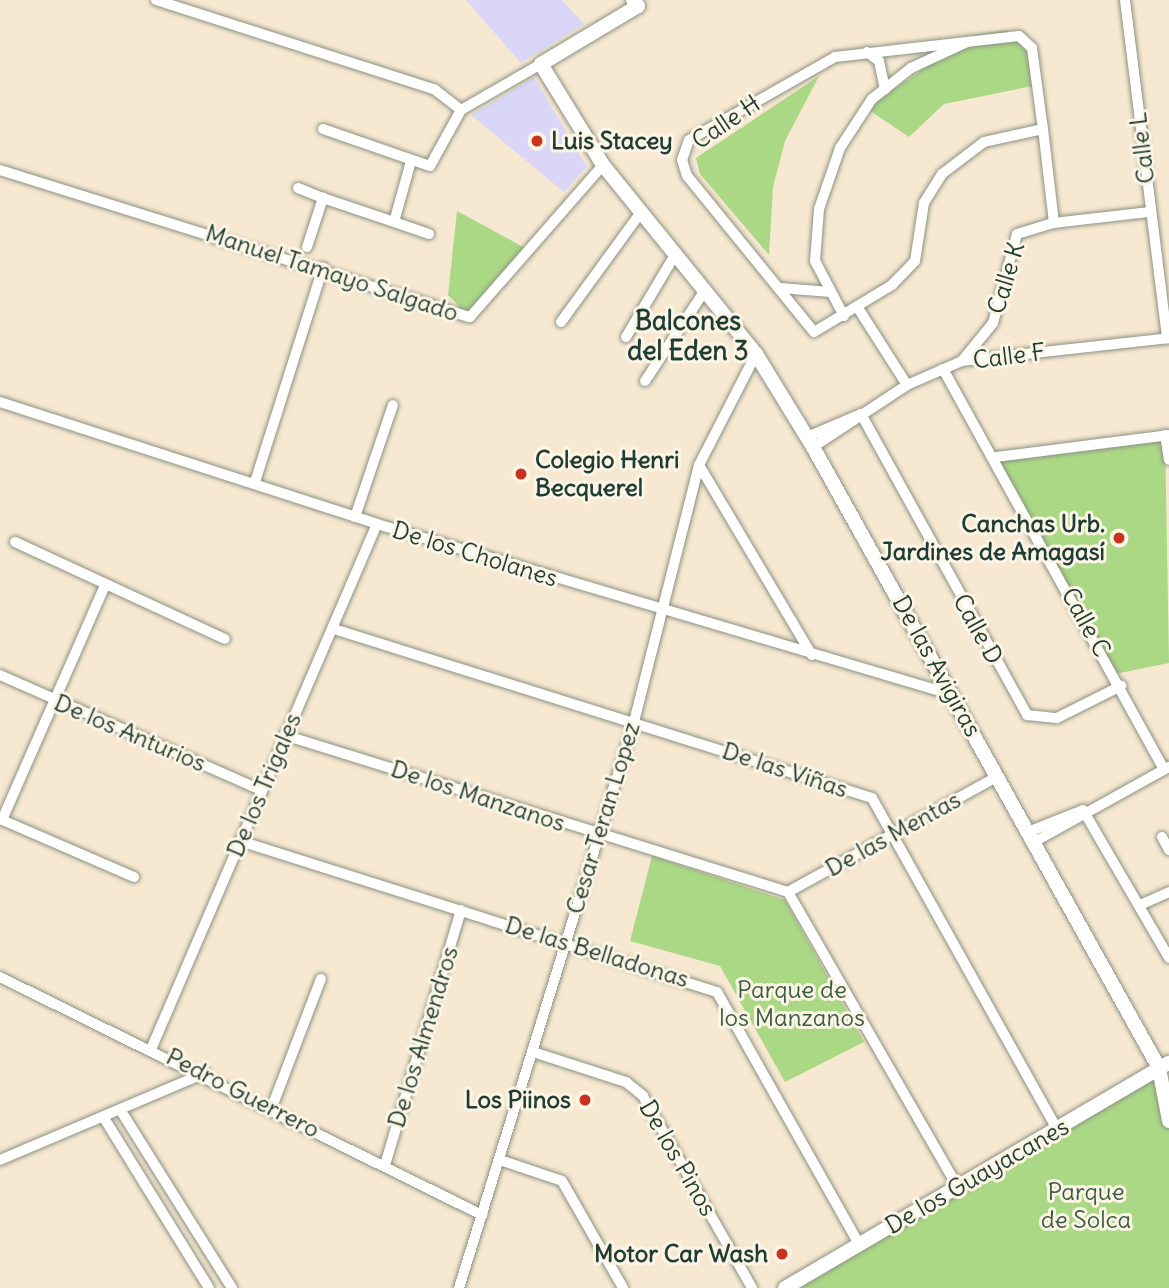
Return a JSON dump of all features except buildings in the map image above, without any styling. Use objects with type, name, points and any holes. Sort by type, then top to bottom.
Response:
[{"type":"street","points":[[156,0],[434,89],[461,110]]},
{"type":"street","name":"Calle L","points":[[1125,0],[1149,212],[1168,338]]},
{"type":"street","points":[[323,129],[411,161],[433,164],[461,110],[640,2]]},
{"type":"street","name":"Calle H","points":[[844,316],[814,332],[687,177],[683,152],[689,140],[835,57],[973,39],[1019,36],[1032,48],[1043,129]]},
{"type":"street","points":[[973,39],[911,68],[885,89],[840,148],[820,208],[816,261],[844,316],[915,261],[924,203],[942,174],[984,142],[1043,129],[1054,223]]},
{"type":"street","points":[[867,52],[879,61],[885,89]]},
{"type":"street","name":"De las Avigiras","points":[[541,64],[603,165],[756,354],[810,442],[1031,837],[1164,1065],[1169,1121]]},
{"type":"street","points":[[394,222],[411,161]]},
{"type":"street","name":"Manuel Tamayo Salgado","points":[[0,170],[323,268],[470,317],[603,165]]},
{"type":"street","points":[[298,188],[429,234]]},
{"type":"street","points":[[307,247],[323,198]]},
{"type":"street","points":[[561,322],[642,211]]},
{"type":"street","name":"Calle K","points":[[962,361],[993,323],[1017,234],[1054,223],[1149,212]]},
{"type":"street","points":[[626,337],[676,253]]},
{"type":"street","points":[[256,482],[323,268]]},
{"type":"street","points":[[780,288],[831,292]]},
{"type":"street","points":[[645,381],[706,289]]},
{"type":"street","points":[[858,307],[907,385]]},
{"type":"street","name":"Calle F","points":[[810,442],[907,385],[962,361],[1168,338]]},
{"type":"street","name":"Cesar Teran Lopez","points":[[459,1288],[533,1052],[563,943],[601,835],[634,722],[699,465],[756,354]]},
{"type":"street","name":"Calle C","points":[[943,369],[996,457],[1166,767]]},
{"type":"street","name":"De los Cholanes","points":[[0,402],[256,482],[377,524],[953,695]]},
{"type":"street","points":[[355,517],[393,405]]},
{"type":"street","name":"Calle D","points":[[861,414],[1027,715],[1057,718],[1121,686]]},
{"type":"street","points":[[996,457],[1167,435],[1169,460]]},
{"type":"street","points":[[699,465],[812,655]]},
{"type":"street","name":"De los Trigales","points":[[152,1047],[377,524]]},
{"type":"street","points":[[15,542],[225,639]]},
{"type":"street","points":[[105,585],[1,819],[134,877]]},
{"type":"street","name":"De las Viñas","points":[[334,629],[872,797],[896,832],[1057,1129]]},
{"type":"street","name":"De los Anturios","points":[[0,676],[261,790]]},
{"type":"street","name":"De los Manzanos","points":[[284,735],[788,892]]},
{"type":"street","points":[[1031,837],[1166,767]]},
{"type":"street","name":"De las Mentas","points":[[788,892],[998,776]]},
{"type":"street","points":[[1083,810],[1169,958]]},
{"type":"street","points":[[1162,837],[1169,850]]},
{"type":"street","name":"De las Belladonas","points":[[240,841],[717,992],[859,1244]]},
{"type":"street","points":[[788,892],[958,1188]]},
{"type":"street","points":[[1140,905],[1169,892]]},
{"type":"street","name":"De los Almendros","points":[[384,1165],[461,910]]},
{"type":"street","name":"Pedro Guerrero","points":[[0,977],[205,1073],[482,1215]]},
{"type":"street","points":[[272,1107],[321,979]]},
{"type":"street","name":"De los Pinos","points":[[533,1052],[635,1087],[752,1288]]},
{"type":"street","name":"De los Guayacanes","points":[[785,1288],[1164,1065]]},
{"type":"street","points":[[0,1160],[121,1111],[205,1073]]},
{"type":"street","points":[[121,1111],[232,1288]]},
{"type":"street","points":[[104,1118],[206,1283],[219,1268]]},
{"type":"street","points":[[499,1160],[562,1181],[623,1288]]},
{"type":"shaded area","points":[[466,0],[562,0],[584,24],[521,63]]},
{"type":"shaded area","name":"Luis Stacey","points":[[534,77],[587,167],[564,192],[471,115]]},
{"type":"green space","points":[[1006,30],[1031,47],[1037,85],[944,104],[909,137],[866,108],[973,35]]},
{"type":"green space","points":[[819,76],[785,141],[773,187],[769,255],[700,174],[696,158]]},
{"type":"green space","points":[[457,211],[529,250],[470,317],[448,295]]},
{"type":"green space","points":[[1165,435],[1169,663],[1115,674],[996,457]]},
{"type":"green space","name":"Parque de los Manzanos","points":[[652,856],[785,900],[864,1042],[785,1082],[720,966],[630,941]]},
{"type":"green space","name":"Parque de Solca","points":[[1159,1068],[1169,1121],[1169,1288],[785,1288]]},
{"type":"place","name":"Luis Stacey","points":[[537,141]]},
{"type":"place","name":"Colegio Henri Becquerel","points":[[521,474]]},
{"type":"place","name":"Canchas Urb. Jardines de Amagasí","points":[[1119,538]]},
{"type":"place","name":"Los Piinos","points":[[585,1100]]},
{"type":"place","name":"Motor Car Wash","points":[[782,1254]]},
{"type":"district","name":"Balcones del Eden 3","points":[[688,336]]}]
